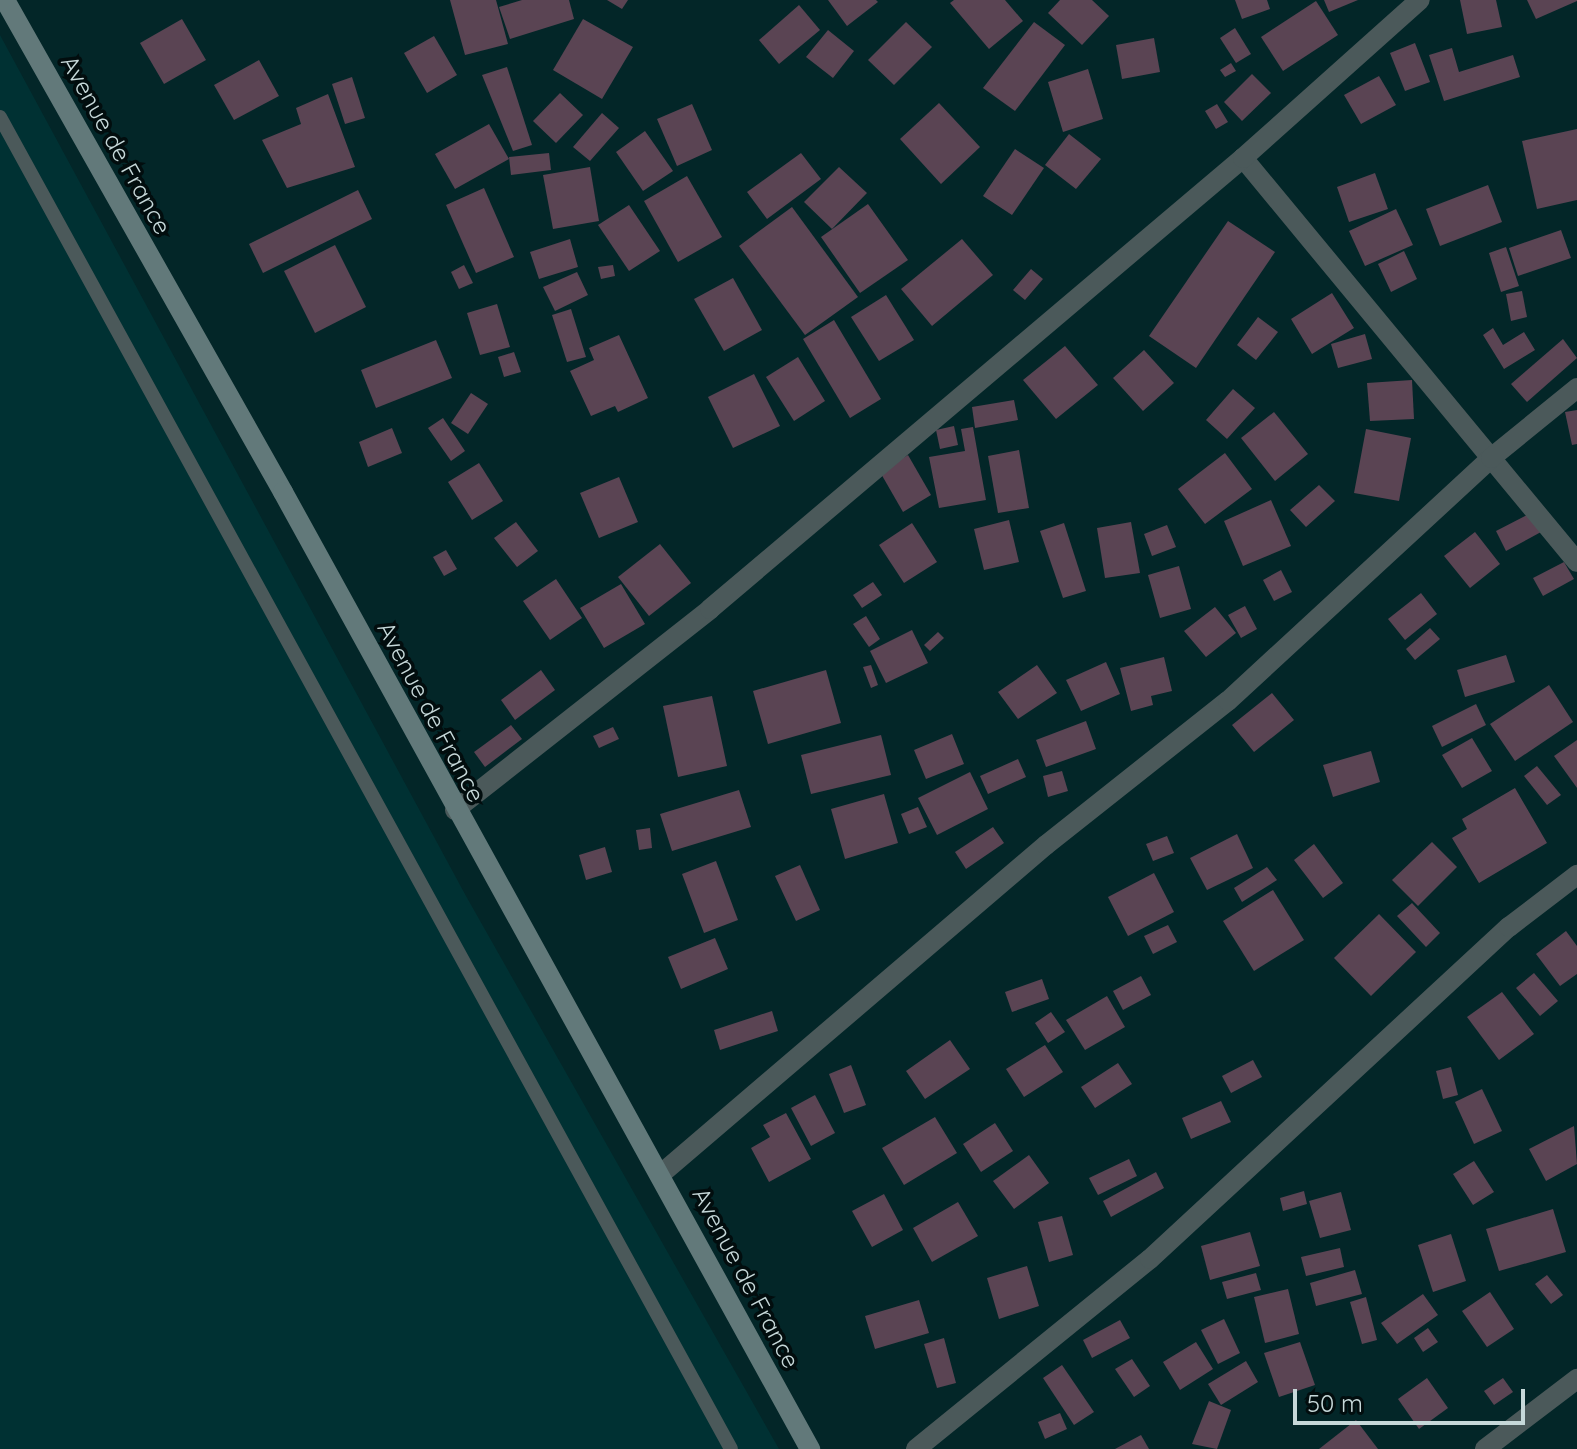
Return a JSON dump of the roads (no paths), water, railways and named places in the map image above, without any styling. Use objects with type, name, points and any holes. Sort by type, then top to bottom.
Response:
[{"type":"main road","name":"Avenue de France","points":[[5,0],[283,492],[455,810],[661,1174],[810,1449]]},
{"type":"street","points":[[455,810],[710,609],[1243,158],[1420,0]]},
{"type":"street","points":[[1243,158],[1577,562]]},
{"type":"street","points":[[661,1174],[1046,845],[1228,701],[1491,458],[1577,388]]},
{"type":"street","points":[[916,1449],[1150,1259],[1502,933],[1577,875]]},
{"type":"street","points":[[1485,1449],[1577,1379]]},
{"type":"lane","points":[[0,117],[731,1449]]}]
